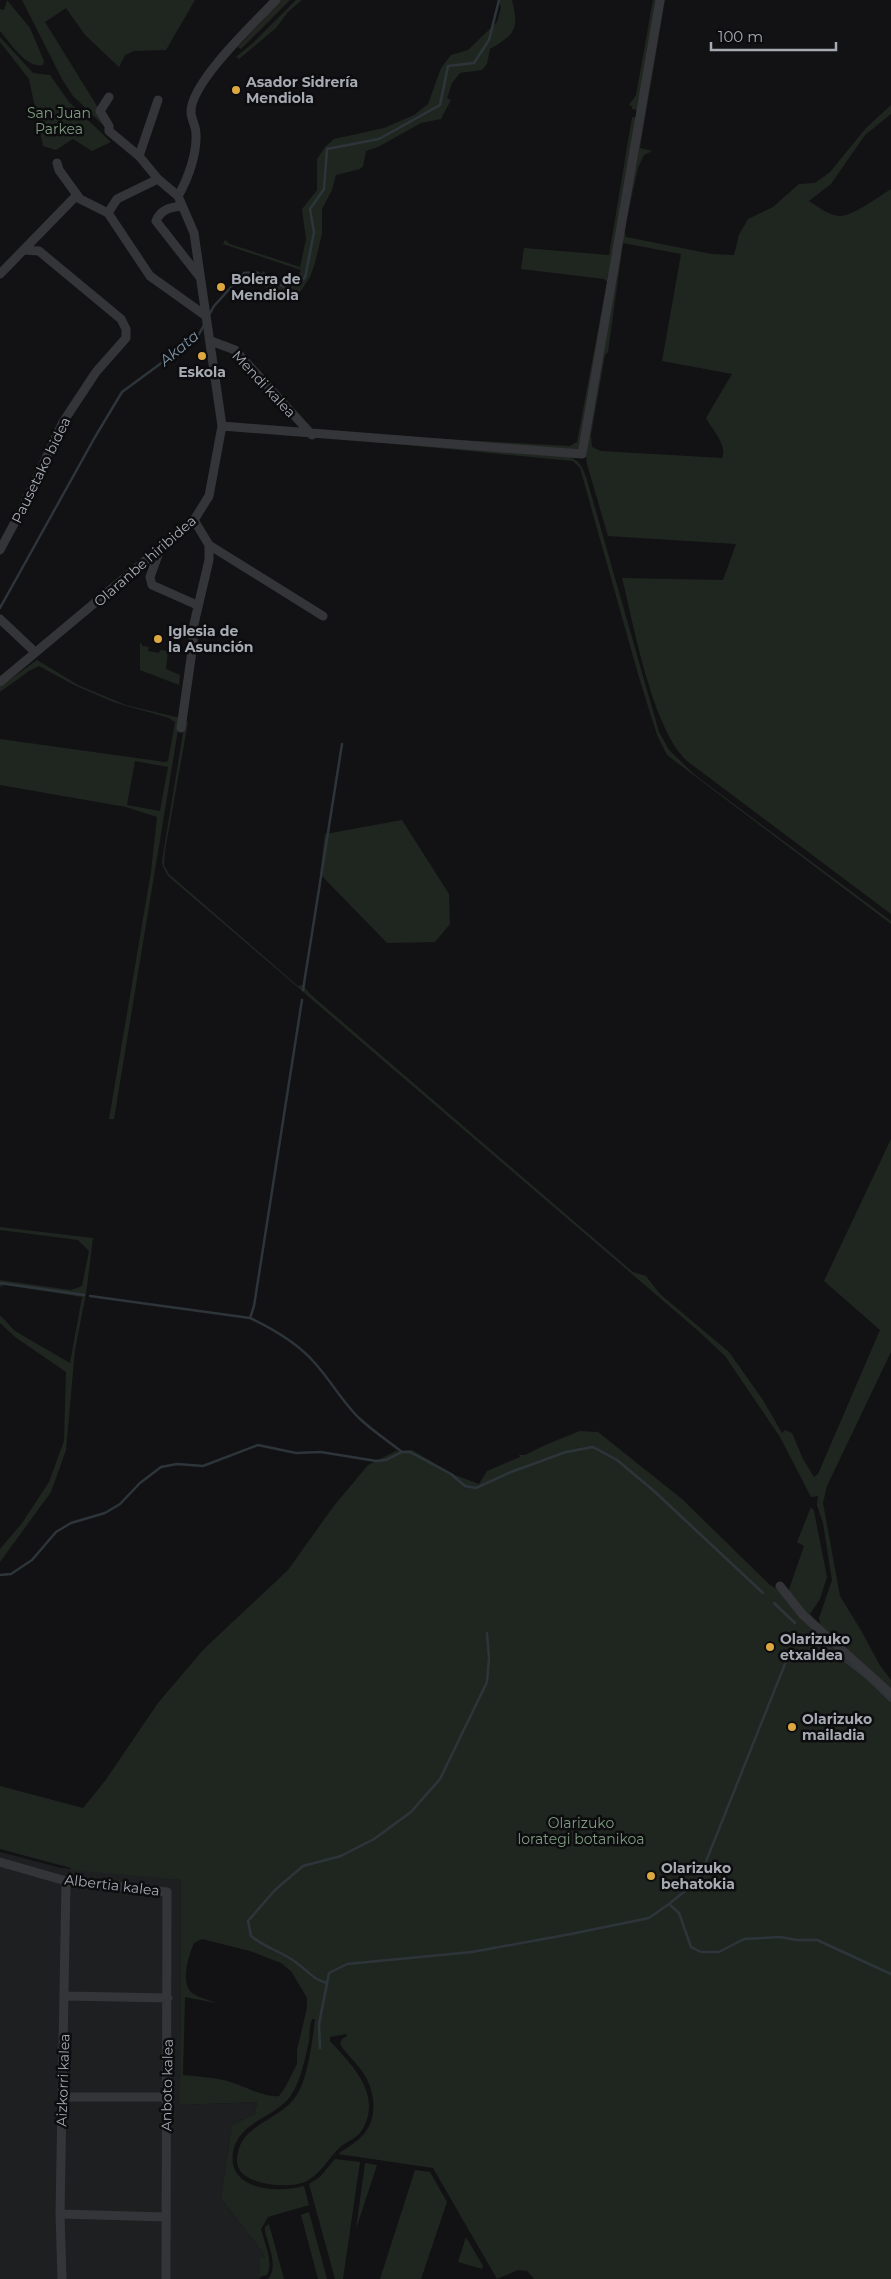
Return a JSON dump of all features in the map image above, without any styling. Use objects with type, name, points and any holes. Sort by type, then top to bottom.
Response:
[{"type":"street","points":[[109,97],[100,111],[109,126],[109,131],[139,156],[158,179],[178,196],[185,184],[194,153],[197,133],[190,111],[196,94],[210,70],[276,0]]},
{"type":"street","points":[[222,426],[312,435],[582,454],[660,0]]},
{"type":"street","points":[[139,156],[158,100]]},
{"type":"street","points":[[57,163],[59,170],[80,199],[108,213],[150,276],[206,316]]},
{"type":"street","points":[[108,213],[117,199],[158,179]]},
{"type":"street","points":[[0,274],[77,194]]},
{"type":"street","name":"Olaranbe hiribidea","points":[[0,682],[86,613],[194,520],[209,496],[222,426],[194,233],[178,196]]},
{"type":"street","points":[[182,206],[168,207],[158,216],[156,221],[200,277]]},
{"type":"street","name":"Pausetako bidea","points":[[0,550],[23,507],[63,422],[96,372],[126,338],[126,329],[121,319],[39,251],[24,250]]},
{"type":"street","name":"Mendi kalea","points":[[211,341],[235,350],[312,435]]},
{"type":"street","points":[[182,728],[197,605],[209,560],[208,545],[194,520]]},
{"type":"street","points":[[208,545],[323,616]]},
{"type":"street","points":[[162,546],[150,577],[152,585],[197,605]]},
{"type":"street","points":[[0,619],[35,652]]},
{"type":"street","points":[[780,1586],[803,1615],[891,1694]]},
{"type":"street","name":"Albertia kalea","points":[[0,1862],[66,1882],[167,1892]]},
{"type":"street","name":"Aizkorri kalea","points":[[62,2279],[60,2214],[66,1996],[66,1882]]},
{"type":"street","name":"Anboto kalea","points":[[166,2279],[167,1892]]},
{"type":"street","points":[[66,1996],[168,1998]]},
{"type":"street","points":[[63,2096],[167,2097]]},
{"type":"street","points":[[60,2214],[166,2216]]},
{"type":"shaded area","points":[[0,1852],[61,1868],[181,1880],[180,2105],[257,2102],[255,2114],[232,2125],[221,2198],[263,2253],[265,2258],[260,2258],[260,2279],[0,2279]]},
{"type":"green space","points":[[7,0],[30,28],[44,61],[43,65],[31,63],[25,59],[0,31],[0,9],[4,10]]},
{"type":"green space","points":[[22,0],[195,0],[166,50],[134,51],[125,55],[119,67],[85,35],[66,8],[45,22],[97,106],[104,126],[73,96],[62,79]]},
{"type":"green space","points":[[281,0],[290,0],[241,49],[238,47]]},
{"type":"green space","points":[[296,0],[302,0],[288,12],[276,28],[239,59],[236,57],[253,43]]},
{"type":"green space","points":[[499,0],[512,0],[515,18],[513,30],[505,39],[490,49],[487,64],[482,70],[460,73],[452,83],[447,98],[451,100],[441,119],[421,123],[378,147],[366,151],[363,166],[360,169],[336,175],[332,190],[322,209],[322,234],[315,263],[310,277],[298,295],[271,291],[262,285],[257,280],[263,271],[278,280],[291,282],[296,281],[301,270],[223,244],[225,240],[230,244],[300,267],[306,239],[302,209],[317,190],[317,159],[326,146],[334,139],[384,128],[414,115],[428,104],[441,68],[451,55],[468,50],[497,22],[501,8]]},
{"type":"green space","points":[[653,0],[657,0],[639,110],[632,109],[632,106],[629,105],[636,95]]},
{"type":"green space","points":[[662,0],[665,0],[640,148],[652,151],[644,155],[638,168],[624,231],[626,237],[712,254],[734,255],[739,235],[748,219],[773,207],[799,184],[815,183],[830,172],[866,128],[891,105],[891,114],[865,135],[831,184],[809,201],[830,214],[843,216],[865,206],[891,189],[891,914],[687,761],[675,746],[654,701],[622,578],[723,580],[736,544],[608,536],[586,456]],"holes":[[[623,243],[681,254],[662,361],[732,374],[706,418],[719,438],[723,448],[722,458],[601,451],[592,447],[591,435],[605,355],[608,352]]]},
{"type":"green space","name":"San Juan Parkea","points":[[0,37],[33,73],[50,75],[69,102],[111,142],[92,151],[73,139],[56,150],[43,146],[29,79],[0,42]]},
{"type":"green space","points":[[632,117],[637,118],[580,447],[576,450],[409,437],[570,446],[577,442],[607,282],[604,279],[521,269],[524,248],[609,255]]},
{"type":"green space","points":[[355,440],[570,457],[577,461],[583,469],[587,480],[659,732],[669,750],[695,775],[891,921],[891,924],[667,755],[657,735],[638,674],[580,468],[573,461]]},
{"type":"green space","points":[[140,642],[143,646],[149,647],[148,651],[159,653],[160,650],[168,651],[166,669],[180,675],[179,685],[140,670]]},
{"type":"green space","points":[[37,660],[78,685],[126,705],[180,718],[114,1119],[109,1119],[151,872],[157,817],[126,807],[0,785],[0,739],[165,762],[168,761],[175,722],[169,718],[113,702],[74,685],[39,666],[0,692],[0,687]],"holes":[[[135,761],[168,767],[160,811],[127,805]]]},
{"type":"green space","name":"Olarizuko lorategi botanikoa","points":[[185,721],[188,722],[165,851],[164,865],[169,874],[298,986],[303,985],[310,994],[633,1272],[646,1276],[660,1294],[729,1352],[763,1400],[782,1433],[785,1430],[792,1433],[803,1459],[814,1477],[818,1474],[880,1330],[824,1281],[891,1139],[891,1352],[827,1486],[823,1503],[840,1596],[879,1664],[891,1680],[891,2279],[534,2279],[527,2271],[518,2270],[497,2279],[433,2168],[338,2154],[363,2135],[368,2128],[373,2112],[370,2086],[359,2067],[340,2044],[342,2039],[347,2036],[346,2034],[330,2037],[330,2041],[355,2070],[367,2093],[368,2117],[362,2130],[339,2148],[320,2170],[307,2181],[299,2184],[277,2185],[265,2184],[245,2176],[239,2169],[237,2160],[239,2148],[251,2131],[286,2107],[299,2092],[309,2061],[315,2019],[312,2019],[311,2022],[305,2060],[293,2092],[279,2108],[243,2132],[233,2152],[233,2165],[238,2175],[246,2182],[269,2189],[304,2186],[309,2205],[268,2217],[261,2229],[269,2259],[269,2270],[267,2275],[260,2277],[260,2258],[265,2258],[263,2253],[221,2198],[232,2125],[255,2114],[257,2102],[180,2105],[181,1880],[71,1870],[71,1868],[0,1849],[0,1786],[83,1808],[105,1781],[158,1703],[203,1650],[288,1570],[333,1507],[368,1465],[396,1451],[412,1450],[455,1475],[479,1484],[487,1471],[520,1457],[519,1455],[525,1455],[580,1431],[598,1432],[682,1499],[770,1585],[787,1595],[804,1546],[797,1542],[811,1507],[814,1511],[827,1577],[820,1599],[810,1614],[820,1624],[819,1618],[832,1580],[823,1523],[817,1505],[818,1496],[811,1497],[780,1437],[725,1356],[696,1329],[168,876],[162,861]],"holes":[[[202,1939],[250,1951],[281,1963],[291,1971],[307,1998],[307,2008],[297,2050],[297,2064],[279,2096],[265,2095],[219,2079],[183,2075],[185,1997],[216,2003],[196,1995],[188,1987],[186,1968],[194,1943]]]},
{"type":"green space","points":[[402,820],[449,894],[450,924],[435,942],[387,943],[320,874],[325,834]]},
{"type":"green space","points":[[0,1227],[93,1238],[86,1294],[75,1350],[66,1450],[51,1492],[0,1562],[0,1549],[22,1523],[49,1482],[64,1441],[66,1372],[15,1337],[0,1323],[0,1315],[15,1331],[70,1363],[82,1297],[5,1285],[0,1287],[0,1280],[71,1290],[82,1286],[89,1251],[78,1240],[0,1230]]},
{"type":"green space","points":[[335,2159],[360,2162],[343,2279],[335,2279],[309,2184],[320,2177]]},
{"type":"green space","points":[[365,2163],[377,2165],[356,2229]]},
{"type":"green space","points":[[415,2170],[430,2172],[447,2202],[421,2279],[380,2279]]},
{"type":"green space","points":[[309,2212],[327,2279],[318,2279],[301,2215]]},
{"type":"green space","points":[[269,2224],[284,2279],[268,2279],[273,2269],[272,2256],[265,2231],[265,2227]]},
{"type":"green space","points":[[466,2237],[483,2266],[482,2269],[458,2262]]},
{"type":"waterway","name":"Akata","points":[[209,315],[214,306],[244,273],[256,272],[284,287],[305,278],[314,232],[310,209],[324,189],[327,149],[379,139],[440,105],[448,66],[474,63],[489,40],[499,0]]},
{"type":"waterway","name":"Akata","points":[[0,608],[122,392],[198,336],[204,325]]},
{"type":"waterway","points":[[303,990],[342,744]]},
{"type":"waterway","points":[[250,1318],[254,1306],[302,1000]]},
{"type":"waterway","points":[[0,1283],[84,1295]]},
{"type":"waterway","points":[[90,1296],[250,1318],[259,1322],[284,1336],[306,1354],[360,1419],[402,1452]]},
{"type":"waterway","points":[[0,1575],[11,1574],[32,1560],[56,1532],[71,1523],[105,1513],[120,1504],[140,1483],[161,1467],[177,1464],[203,1466],[258,1445],[296,1453],[321,1452],[376,1461],[386,1460],[402,1452],[410,1452],[451,1474],[465,1486],[476,1488],[511,1472],[566,1452],[593,1447],[617,1460],[654,1491],[763,1593]]},
{"type":"waterway","points":[[774,1603],[795,1623]]},
{"type":"waterway","points":[[327,1983],[315,1978],[293,1960],[251,1936],[248,1921],[275,1890],[303,1866],[341,1856],[374,1839],[411,1812],[440,1779],[487,1682],[489,1658],[487,1633]]},
{"type":"waterway","points":[[810,1633],[868,1679],[891,1701]]},
{"type":"waterway","points":[[787,1659],[701,1874],[690,1887],[669,1904],[679,1913],[691,1947],[701,1952],[719,1952],[744,1939],[780,1937],[797,1940],[817,1940],[891,1974]]},
{"type":"waterway","points":[[320,2048],[319,2024],[329,1973],[347,1964],[472,1952],[571,1934],[649,1918],[669,1904]]},
{"type":"place","name":"Asador Sidrería Mendiola","points":[[236,90]]},
{"type":"place","name":"Bolera de Mendiola","points":[[221,287]]},
{"type":"place","name":"Eskola","points":[[202,356]]},
{"type":"place","name":"Iglesia de la Asunción","points":[[158,639]]},
{"type":"place","name":"Olarizuko etxaldea","points":[[770,1647]]},
{"type":"place","name":"Olarizuko mailadia","points":[[792,1727]]},
{"type":"place","name":"Olarizuko behatokia","points":[[651,1876]]}]
